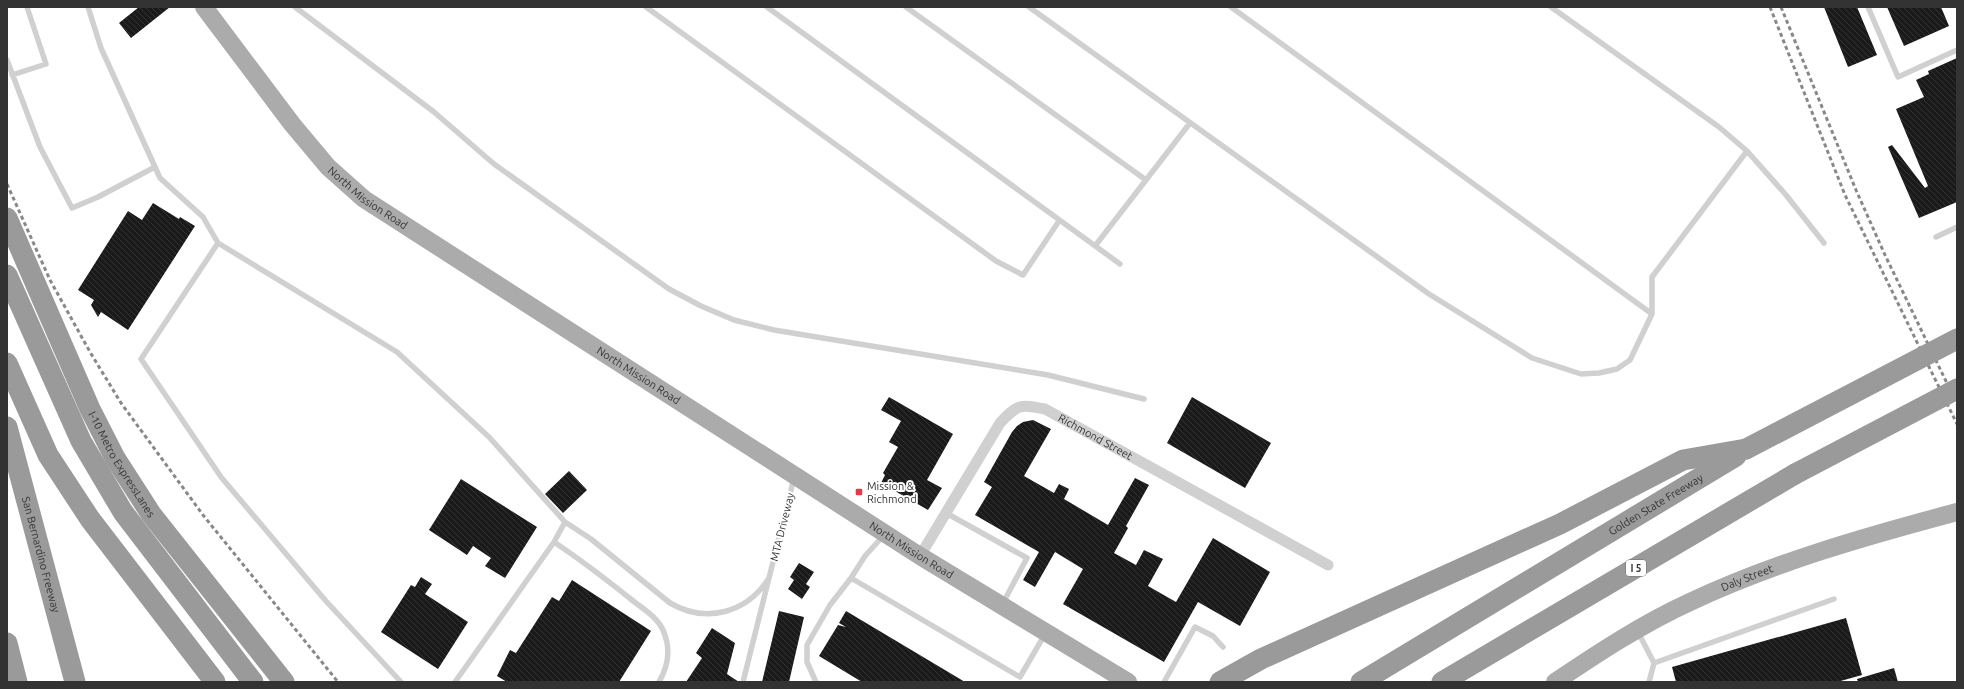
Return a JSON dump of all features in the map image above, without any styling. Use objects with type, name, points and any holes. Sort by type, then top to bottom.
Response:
[{"type":"highway","name":"I-10 Metro ExpressLanes","points":[[7,218],[90,409],[115,458],[151,514],[284,682]]},
{"type":"highway","name":"I-10 Metro ExpressLanes","points":[[7,275],[81,441],[119,505],[254,682]]},
{"type":"highway","name":"Golden State Freeway","points":[[1361,682],[1746,449],[1957,339]]},
{"type":"highway","points":[[7,363],[48,455],[86,512],[215,682]]},
{"type":"highway","name":"I 5","points":[[1442,682],[1795,474],[1957,389]]},
{"type":"highway","name":"San Bernardino Freeway","points":[[7,427],[75,682]]},
{"type":"highway","points":[[1220,682],[1261,659],[1560,524],[1684,460],[1746,449]]},
{"type":"highway","points":[[7,643],[17,682]]},
{"type":"highway","points":[[1449,682],[1477,661]]},
{"type":"main road","name":"North Mission Road","points":[[204,7],[297,130],[328,167],[364,199],[920,556],[1128,682]]},
{"type":"main road","name":"Daly Street","points":[[1555,682],[1615,641],[1689,602],[1766,569],[1903,526],[1957,512]]},
{"type":"street","name":"Richmond Street","points":[[920,556],[1000,423],[1014,409],[1027,405],[1045,409],[1328,565]]},
{"type":"lane","points":[[12,75],[46,64],[28,7]]},
{"type":"lane","points":[[88,7],[101,48],[160,178],[203,217],[218,244],[397,352],[488,437],[565,522],[590,539],[670,603],[684,611],[709,614],[733,610],[754,597],[769,578]]},
{"type":"lane","points":[[295,7],[434,112],[494,164],[669,289],[701,306],[734,320],[774,330],[1048,375],[1144,399]]},
{"type":"lane","points":[[646,7],[996,261],[1017,272],[1023,275],[1060,221]]},
{"type":"lane","points":[[767,7],[1120,264]]},
{"type":"lane","points":[[906,7],[1146,180]]},
{"type":"lane","points":[[1029,7],[1429,294],[1532,358],[1581,374],[1599,373],[1617,369],[1630,360],[1652,314],[1652,277],[1747,151]]},
{"type":"lane","points":[[1231,7],[1652,314]]},
{"type":"lane","points":[[1551,7],[1719,127],[1747,151],[1786,195],[1824,243]]},
{"type":"lane","points":[[1868,7],[1898,77],[1957,50]]},
{"type":"lane","points":[[7,60],[40,147],[72,208],[98,197],[155,167]]},
{"type":"lane","points":[[1095,246],[1190,123]]},
{"type":"lane","points":[[1936,237],[1957,227]]},
{"type":"lane","points":[[218,244],[141,359],[221,477],[325,600],[401,682]]},
{"type":"lane","name":"MTA Driveway","points":[[743,682],[795,476]]},
{"type":"lane","points":[[946,513],[1027,558],[1002,605]]},
{"type":"lane","points":[[455,682],[554,542],[565,522]]},
{"type":"lane","points":[[816,682],[807,662],[807,645],[830,605],[851,578],[865,556],[885,533]]},
{"type":"lane","points":[[554,542],[608,581],[653,618],[662,629],[668,646],[666,670],[659,682]]},
{"type":"lane","points":[[851,578],[1019,679],[1046,632]]},
{"type":"lane","points":[[1654,664],[1834,599]]},
{"type":"lane","points":[[1164,682],[1195,627],[1214,636],[1223,647]]},
{"type":"lane","points":[[1636,630],[1654,664],[1649,682]]},
{"type":"building","points":[[139,7],[170,7],[131,38],[119,23]]},
{"type":"building","points":[[1824,7],[1857,7],[1877,55],[1848,67]]},
{"type":"building","points":[[1887,7],[1941,7],[1949,26],[1904,46]]},
{"type":"building","points":[[1957,58],[1957,202],[1919,218],[1888,147],[1892,145],[1925,188],[1928,186],[1896,109],[1924,97],[1916,80],[1929,74],[1928,71]]},
{"type":"building","points":[[153,203],[179,219],[180,217],[195,226],[128,330],[101,312],[98,317],[91,305],[94,300],[78,290],[128,211],[142,220]]},
{"type":"building","points":[[889,397],[953,434],[927,480],[942,488],[928,510],[881,483],[885,475],[883,473],[898,447],[889,442],[901,421],[881,410]]},
{"type":"building","points":[[1192,397],[1271,443],[1245,488],[1167,443]]},
{"type":"building","points":[[1033,420],[1051,429],[1024,476],[1054,493],[1059,484],[1069,489],[1064,499],[1108,525],[1135,478],[1149,485],[1126,526],[1128,528],[1114,553],[1136,565],[1144,550],[1163,559],[1148,586],[1176,602],[1213,538],[1270,572],[1240,626],[1198,602],[1164,662],[1063,604],[1083,569],[1055,552],[1035,587],[1023,580],[1039,552],[975,515],[992,487],[984,482],[1012,432],[1023,422]]},
{"type":"building","points":[[569,471],[587,490],[563,513],[545,494]]},
{"type":"building","points":[[461,479],[537,527],[505,578],[485,566],[491,558],[473,546],[467,555],[429,530]]},
{"type":"building","points":[[799,563],[814,572],[806,584],[810,587],[802,599],[788,589],[794,580],[790,577]]},
{"type":"building","points":[[421,577],[432,584],[425,594],[468,622],[438,669],[381,632],[411,585],[415,587]]},
{"type":"building","points":[[572,580],[651,631],[619,682],[507,682],[497,676],[510,650],[516,653],[552,597],[559,601]]},
{"type":"building","points":[[779,611],[804,617],[789,682],[762,682]]},
{"type":"building","points":[[846,611],[965,682],[862,682],[819,656],[838,625],[846,627],[839,623]]},
{"type":"building","points":[[1846,618],[1862,675],[1837,682],[1676,682],[1672,667]]},
{"type":"building","points":[[712,628],[735,643],[727,674],[739,682],[686,682],[702,658],[696,653]]},
{"type":"building","points":[[1894,668],[1898,682],[1858,682],[1857,679]]},
{"type":"railway","points":[[1770,7],[1845,195],[1957,424]]},
{"type":"railway","points":[[1781,7],[1856,190],[1885,255],[1957,404]]},
{"type":"railway","points":[[7,184],[50,280],[90,352],[121,403],[203,515],[338,682]]},
{"type":"place","name":"Mission & Richmond","points":[[859,492]]}]
